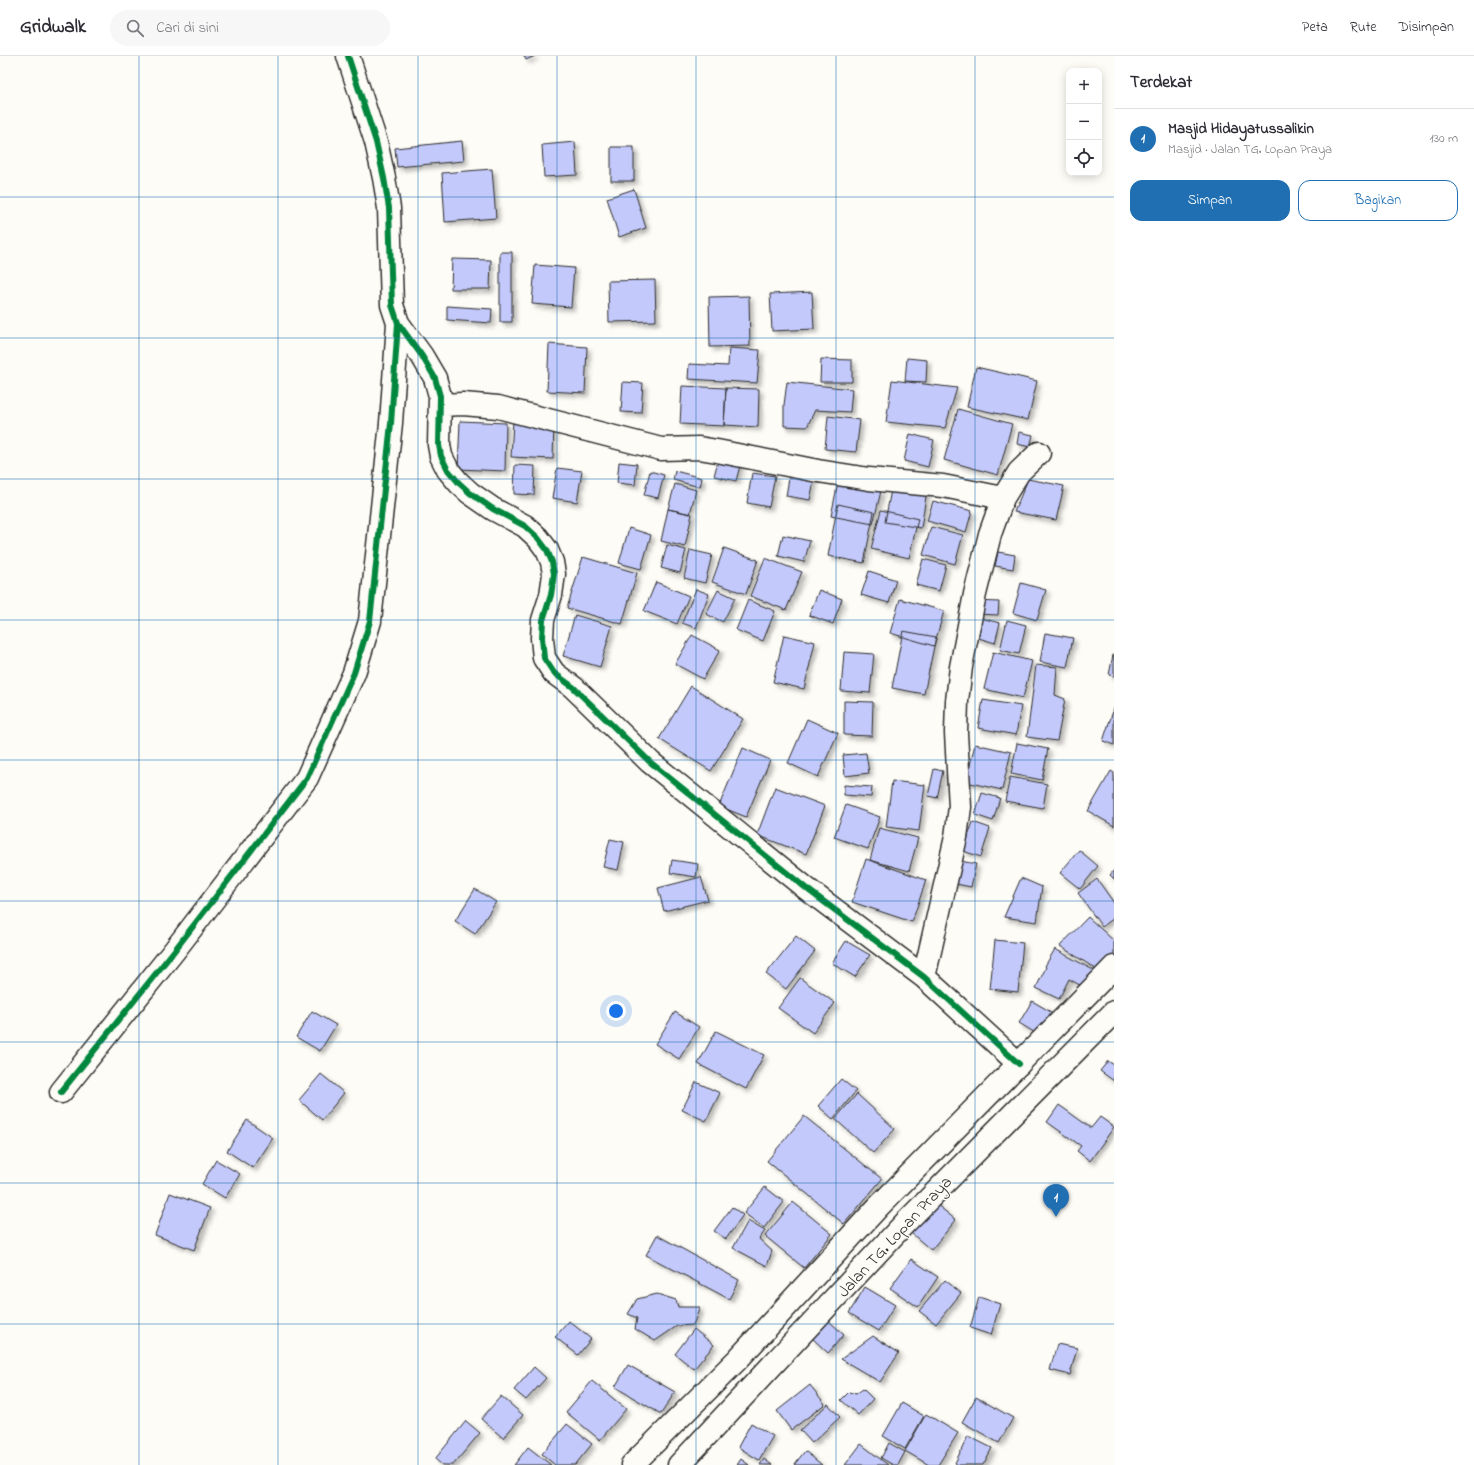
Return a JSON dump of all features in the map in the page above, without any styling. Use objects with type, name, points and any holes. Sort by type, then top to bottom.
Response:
[{"type":"main road","points":[[348,56],[376,142],[384,178],[389,208],[392,305],[398,323],[431,369],[435,378],[440,396],[439,445],[441,456],[448,470],[470,493],[525,526],[534,534],[547,550],[552,562],[554,574],[551,595],[543,620],[542,638],[544,658],[554,673],[573,686],[650,762],[807,889],[924,977],[1019,1064]]},
{"type":"main road","points":[[61,1092],[174,951],[307,778],[354,673],[370,621],[391,423],[398,323]]},
{"type":"main road","points":[[440,405],[463,404],[498,407],[662,449],[699,448],[818,471],[943,486],[1003,498]]},
{"type":"main road","points":[[924,977],[956,837],[960,807],[956,707],[961,667],[975,594],[990,534],[1003,498],[1018,472],[1039,453]]},
{"type":"main road","points":[[632,1465],[738,1359],[879,1206],[1114,967]]},
{"type":"main road","name":"Jalan TG. Lopan Praya","points":[[679,1465],[905,1223],[1114,1012]]},
{"type":"main road","points":[[738,1359],[762,1376]]},
{"type":"building","points":[[524,56],[535,56],[526,60]]},
{"type":"building","points":[[462,141],[464,161],[397,167],[395,148]]},
{"type":"building","points":[[575,142],[577,175],[544,177],[542,145]]},
{"type":"building","points":[[611,147],[634,147],[634,181],[611,181]]},
{"type":"building","points":[[492,169],[496,218],[445,222],[442,173]]},
{"type":"building","points":[[634,189],[646,228],[619,237],[607,198]]},
{"type":"building","points":[[500,252],[512,252],[512,322],[500,322]]},
{"type":"building","points":[[452,259],[491,260],[490,289],[451,289]]},
{"type":"building","points":[[535,265],[574,268],[571,307],[532,304]]},
{"type":"building","points":[[655,280],[656,321],[609,322],[608,281]]},
{"type":"building","points":[[812,292],[814,329],[772,331],[770,294]]},
{"type":"building","points":[[749,296],[750,346],[710,347],[709,297]]},
{"type":"building","points":[[447,306],[492,309],[491,323],[447,320]]},
{"type":"building","points":[[549,344],[587,347],[585,393],[547,391]]},
{"type":"building","points":[[729,348],[760,350],[757,383],[688,379],[689,364],[728,366]]},
{"type":"building","points":[[907,358],[927,360],[926,382],[905,381]]},
{"type":"building","points":[[821,359],[852,360],[852,382],[820,382]]},
{"type":"building","points":[[976,367],[1037,381],[1028,420],[967,407]]},
{"type":"building","points":[[892,380],[957,388],[945,428],[886,422]]},
{"type":"building","points":[[623,382],[643,383],[641,413],[621,412]]},
{"type":"building","points":[[787,382],[852,389],[850,412],[815,410],[807,427],[784,426],[784,405]]},
{"type":"building","points":[[682,386],[726,388],[724,426],[680,424]]},
{"type":"building","points":[[726,388],[759,389],[758,427],[724,425]]},
{"type":"building","points":[[958,409],[1012,424],[998,475],[944,460]]},
{"type":"building","points":[[828,416],[860,420],[856,452],[825,449]]},
{"type":"building","points":[[460,421],[506,423],[505,471],[458,469]]},
{"type":"building","points":[[513,421],[554,423],[553,459],[511,457]]},
{"type":"building","points":[[1019,432],[1033,435],[1030,447],[1017,444]]},
{"type":"building","points":[[910,434],[934,440],[928,467],[904,461]]},
{"type":"building","points":[[719,457],[741,462],[736,481],[714,476]]},
{"type":"building","points":[[619,462],[637,464],[635,485],[617,483]]},
{"type":"building","points":[[515,465],[535,466],[534,495],[514,494]]},
{"type":"building","points":[[557,468],[582,471],[577,502],[552,498]]},
{"type":"building","points":[[650,471],[664,475],[658,498],[644,495]]},
{"type":"building","points":[[675,471],[702,478],[700,487],[673,480]]},
{"type":"building","points":[[790,472],[815,476],[810,500],[786,496]]},
{"type":"building","points":[[752,473],[775,476],[769,507],[747,503]]},
{"type":"building","points":[[1028,479],[1064,486],[1056,520],[1014,512]]},
{"type":"building","points":[[838,482],[881,491],[873,524],[831,516]]},
{"type":"building","points":[[675,484],[696,490],[690,514],[668,509]]},
{"type":"building","points":[[892,484],[927,490],[921,528],[885,522]]},
{"type":"building","points":[[933,501],[972,511],[966,532],[927,521]]},
{"type":"building","points":[[838,504],[874,512],[864,563],[828,556]]},
{"type":"building","points":[[668,509],[692,514],[685,547],[661,541]]},
{"type":"building","points":[[881,510],[918,519],[909,558],[871,549]]},
{"type":"building","points":[[931,527],[963,535],[955,564],[923,555]]},
{"type":"building","points":[[629,528],[651,535],[641,569],[619,563]]},
{"type":"building","points":[[783,535],[810,541],[804,562],[778,556]]},
{"type":"building","points":[[667,545],[686,550],[680,573],[661,568]]},
{"type":"building","points":[[724,548],[758,560],[746,594],[712,582]]},
{"type":"building","points":[[690,550],[712,555],[705,583],[684,578]]},
{"type":"building","points":[[998,552],[1015,555],[1013,569],[995,566]]},
{"type":"building","points":[[583,557],[637,573],[622,624],[567,608]]},
{"type":"building","points":[[765,558],[802,572],[786,610],[750,596]]},
{"type":"building","points":[[923,559],[946,565],[939,591],[916,585]]},
{"type":"building","points":[[869,571],[896,580],[889,603],[861,595]]},
{"type":"building","points":[[656,582],[689,596],[677,624],[644,611]]},
{"type":"building","points":[[1021,583],[1046,590],[1037,620],[1013,613]]},
{"type":"building","points":[[696,589],[709,594],[696,628],[682,623]]},
{"type":"building","points":[[718,590],[735,598],[723,622],[706,614]]},
{"type":"building","points":[[819,590],[842,599],[833,624],[809,615]]},
{"type":"building","points":[[900,599],[944,611],[934,646],[890,633]]},
{"type":"building","points":[[748,600],[775,611],[763,641],[736,630]]},
{"type":"building","points":[[976,601],[999,602],[998,615],[976,614]]},
{"type":"building","points":[[575,615],[612,626],[600,667],[563,656]]},
{"type":"building","points":[[977,617],[1000,623],[995,643],[972,636]]},
{"type":"building","points":[[1007,620],[1026,625],[1019,654],[1000,650]]},
{"type":"building","points":[[903,631],[936,637],[924,694],[892,688]]},
{"type":"building","points":[[1045,633],[1073,638],[1067,667],[1040,662]]},
{"type":"building","points":[[692,635],[720,650],[703,679],[675,664]]},
{"type":"building","points":[[784,635],[815,642],[804,689],[773,682]]},
{"type":"building","points":[[844,652],[874,654],[870,693],[841,691]]},
{"type":"building","points":[[993,652],[1032,661],[1023,698],[984,689]]},
{"type":"building","points":[[1114,655],[1114,676],[1109,675]]},
{"type":"building","points":[[1036,665],[1057,667],[1055,695],[1065,699],[1057,741],[1027,737]]},
{"type":"building","points":[[691,686],[743,719],[711,771],[659,739]]},
{"type":"building","points":[[983,700],[1021,706],[1016,735],[978,728]]},
{"type":"building","points":[[844,701],[873,702],[872,736],[844,735]]},
{"type":"building","points":[[1114,708],[1114,745],[1103,741]]},
{"type":"building","points":[[807,719],[838,733],[818,777],[788,763]]},
{"type":"building","points":[[1017,743],[1048,749],[1042,780],[1011,774]]},
{"type":"building","points":[[975,744],[1011,752],[1002,790],[966,782]]},
{"type":"building","points":[[743,748],[770,760],[746,817],[719,806]]},
{"type":"building","points":[[866,753],[869,773],[845,776],[843,755]]},
{"type":"building","points":[[934,769],[943,771],[937,798],[928,796]]},
{"type":"building","points":[[1111,771],[1114,773],[1114,826],[1088,811]]},
{"type":"building","points":[[1010,777],[1047,784],[1043,808],[1005,801]]},
{"type":"building","points":[[892,781],[925,785],[919,831],[886,827]]},
{"type":"building","points":[[844,785],[872,787],[871,797],[844,795]]},
{"type":"building","points":[[775,787],[825,806],[806,854],[757,835]]},
{"type":"building","points":[[982,793],[1000,798],[993,821],[975,815]]},
{"type":"building","points":[[846,805],[880,817],[868,849],[834,837]]},
{"type":"building","points":[[973,822],[990,828],[981,857],[963,851]]},
{"type":"building","points":[[879,828],[918,838],[909,871],[870,860]]},
{"type":"building","points":[[610,839],[624,842],[618,870],[603,867]]},
{"type":"building","points":[[1079,850],[1098,866],[1080,889],[1060,873]]},
{"type":"building","points":[[866,859],[926,880],[912,922],[852,902]]},
{"type":"building","points":[[672,860],[698,864],[696,877],[670,873]]},
{"type":"building","points":[[955,860],[976,864],[971,887],[951,883]]},
{"type":"building","points":[[1114,870],[1114,879],[1110,875]]},
{"type":"building","points":[[701,877],[708,900],[664,911],[658,888]]},
{"type":"building","points":[[1021,878],[1042,887],[1037,922],[1004,917]]},
{"type":"building","points":[[1097,879],[1114,903],[1114,918],[1102,927],[1078,893]]},
{"type":"building","points":[[475,889],[496,902],[475,934],[455,921]]},
{"type":"building","points":[[1088,917],[1114,941],[1114,955],[1099,971],[1060,946]]},
{"type":"building","points":[[796,936],[815,951],[786,989],[766,974]]},
{"type":"building","points":[[995,940],[1023,943],[1018,992],[990,989]]},
{"type":"building","points":[[846,941],[870,955],[855,977],[832,963]]},
{"type":"building","points":[[1055,949],[1095,971],[1085,988],[1069,979],[1059,999],[1036,988],[1046,967],[1045,966]]},
{"type":"building","points":[[800,978],[835,1003],[813,1033],[778,1008]]},
{"type":"building","points":[[1032,1001],[1051,1012],[1037,1034],[1019,1023]]},
{"type":"building","points":[[312,1011],[336,1025],[320,1051],[296,1037]]},
{"type":"building","points":[[675,1012],[699,1027],[679,1059],[655,1044]]},
{"type":"building","points":[[716,1031],[764,1055],[746,1089],[698,1064]]},
{"type":"building","points":[[1108,1061],[1114,1065],[1114,1081],[1100,1071]]},
{"type":"building","points":[[321,1074],[344,1093],[322,1120],[299,1100]]},
{"type":"building","points":[[841,1079],[856,1091],[833,1119],[818,1106]]},
{"type":"building","points":[[696,1082],[720,1093],[706,1121],[682,1110]]},
{"type":"building","points":[[857,1094],[895,1129],[873,1153],[835,1119]]},
{"type":"building","points":[[1059,1105],[1091,1128],[1100,1117],[1114,1127],[1090,1161],[1077,1151],[1081,1146],[1047,1122]]},
{"type":"building","points":[[804,1116],[882,1179],[844,1224],[767,1161]]},
{"type":"building","points":[[247,1120],[273,1138],[253,1168],[227,1151]]},
{"type":"building","points":[[216,1160],[240,1174],[225,1198],[202,1184]]},
{"type":"building","points":[[765,1187],[784,1202],[764,1228],[744,1213]]},
{"type":"building","points":[[170,1193],[210,1208],[194,1250],[155,1235]]},
{"type":"building","points":[[793,1202],[832,1234],[804,1268],[765,1236]]},
{"type":"building","points":[[935,1203],[956,1220],[931,1250],[911,1233]]},
{"type":"building","points":[[732,1207],[743,1215],[726,1239],[714,1231]]},
{"type":"building","points":[[748,1221],[765,1231],[759,1239],[772,1251],[767,1266],[733,1248]]},
{"type":"building","points":[[657,1235],[739,1280],[729,1299],[646,1255]]},
{"type":"building","points":[[911,1259],[938,1277],[918,1307],[890,1288]]},
{"type":"building","points":[[945,1280],[961,1293],[936,1324],[919,1311]]},
{"type":"building","points":[[865,1287],[895,1305],[879,1331],[849,1313]]},
{"type":"building","points":[[657,1294],[676,1300],[678,1307],[700,1307],[693,1325],[677,1326],[655,1341],[635,1329],[637,1318],[628,1314],[637,1299]]},
{"type":"building","points":[[979,1297],[1000,1304],[991,1335],[970,1328]]},
{"type":"building","points":[[828,1320],[844,1335],[828,1353],[812,1338]]},
{"type":"building","points":[[569,1321],[591,1339],[578,1355],[555,1337]]},
{"type":"building","points":[[694,1329],[714,1345],[694,1369],[675,1354]]},
{"type":"building","points":[[873,1336],[899,1353],[880,1382],[841,1359]]},
{"type":"building","points":[[1057,1344],[1077,1348],[1070,1375],[1050,1370]]},
{"type":"building","points":[[628,1365],[675,1392],[661,1414],[615,1387]]},
{"type":"building","points":[[534,1367],[546,1378],[526,1400],[514,1390]]},
{"type":"building","points":[[592,1381],[626,1409],[600,1440],[566,1412]]},
{"type":"building","points":[[810,1385],[825,1404],[791,1430],[777,1411]]},
{"type":"building","points":[[863,1389],[873,1399],[858,1415],[841,1400],[849,1392],[856,1394]]},
{"type":"building","points":[[501,1396],[523,1415],[503,1438],[481,1419]]},
{"type":"building","points":[[976,1397],[1013,1418],[999,1443],[962,1422]]},
{"type":"building","points":[[902,1403],[924,1416],[905,1449],[883,1436]]},
{"type":"building","points":[[828,1404],[840,1417],[812,1443],[800,1430]]},
{"type":"building","points":[[926,1414],[958,1433],[938,1465],[929,1465],[905,1451]]},
{"type":"building","points":[[466,1421],[480,1433],[453,1465],[442,1465],[435,1459]]},
{"type":"building","points":[[751,1423],[773,1436],[759,1460],[738,1447]]},
{"type":"building","points":[[567,1424],[592,1444],[575,1465],[555,1465],[542,1454]]},
{"type":"building","points":[[968,1436],[992,1448],[983,1465],[958,1465],[955,1463]]},
{"type":"building","points":[[889,1443],[905,1452],[898,1465],[893,1465],[881,1458]]},
{"type":"building","points":[[861,1444],[888,1465],[845,1465]]},
{"type":"building","points":[[528,1447],[551,1465],[514,1465]]},
{"type":"building","points":[[805,1451],[822,1465],[794,1465]]},
{"type":"building","points":[[741,1459],[749,1465],[737,1465]]},
{"type":"building","points":[[764,1459],[772,1465],[760,1465]]},
{"type":"cycle path","points":[[348,56],[376,142],[384,178],[389,208],[392,305],[398,323],[422,356],[435,378],[440,396],[439,445],[441,456],[448,470],[470,493],[493,509],[525,526],[538,538],[547,550],[552,562],[554,574],[551,595],[543,620],[542,638],[544,658],[554,673],[573,687],[650,762],[807,889],[924,977],[1019,1064]]},
{"type":"cycle path","points":[[61,1092],[174,951],[307,778],[354,673],[370,621],[391,423],[398,323]]},
{"type":"place","name":"Masjid Hidayatussalikin","points":[[1056,1217]]}]
